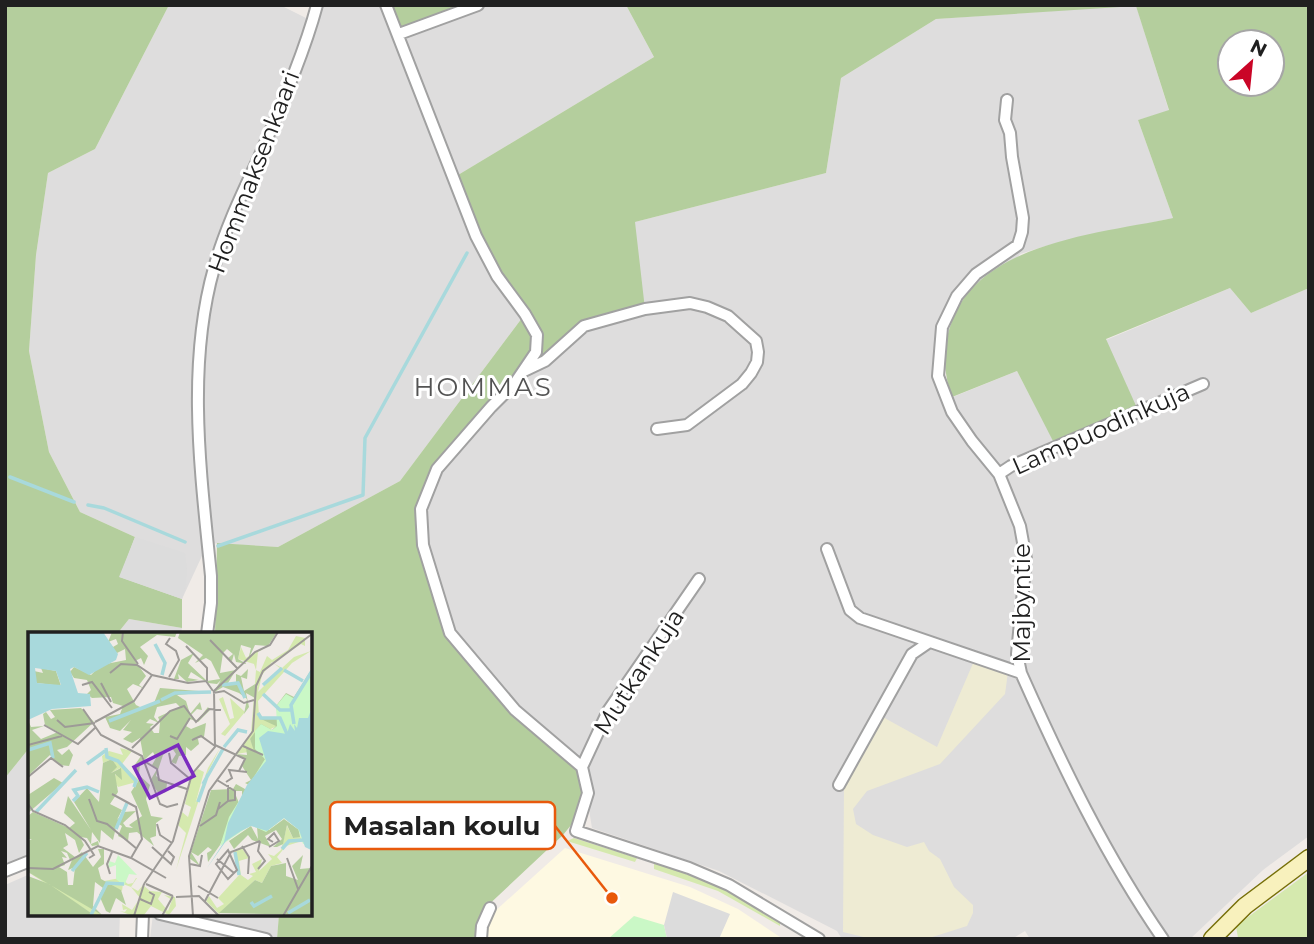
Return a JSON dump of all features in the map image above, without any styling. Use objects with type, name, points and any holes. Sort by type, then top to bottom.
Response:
[{"type":"street","name":"Hommaksenkaari","points":[[207,632],[211,576],[197,406],[204,312],[213,269],[229,221],[261,153],[317,5]]},
{"type":"street","points":[[386,5],[476,236],[497,276],[537,334],[536,352],[524,371],[437,469],[421,509],[424,544],[450,633],[515,710],[582,767],[587,793],[576,831],[709,876],[755,899],[819,939]]},
{"type":"street","points":[[399,34],[478,5]]},
{"type":"street","name":"Majbyntie","points":[[1007,100],[1005,120],[1010,133],[1023,218],[1022,232],[1017,245],[976,274],[957,296],[942,327],[938,376],[952,412],[999,474],[1020,526],[1027,559],[1017,654],[1021,673],[1082,805],[1135,897],[1163,939]]},
{"type":"street","points":[[524,371],[545,362],[584,326],[632,313],[664,305],[690,303],[728,316],[756,341],[757,362],[751,373],[742,384],[687,425],[656,429]]},
{"type":"street","name":"Lampuodinkuja","points":[[999,474],[1011,466],[1203,384]]},
{"type":"street","points":[[827,549],[850,610],[860,618],[1021,673]]},
{"type":"street","name":"Mutkankuja","points":[[582,767],[608,711],[699,579]]},
{"type":"street","points":[[839,785],[912,654],[928,643]]},
{"type":"street","points":[[1212,939],[1261,892],[1309,858]]},
{"type":"street","points":[[5,871],[28,862]]},
{"type":"street","points":[[481,939],[482,926],[490,908]]},
{"type":"street","points":[[142,939],[143,916]]},
{"type":"street","points":[[168,916],[266,939]]},
{"type":"street","points":[[794,923],[807,939]]},
{"type":"shaded area","points":[[169,5],[280,5],[312,21],[317,5],[626,5],[654,57],[453,178],[525,314],[400,481],[278,547],[208,543],[182,599],[119,577],[135,537],[80,512],[49,452],[29,351],[36,255],[48,173],[95,149]]},
{"type":"shaded area","points":[[1136,5],[1169,111],[1138,120],[1173,218],[1049,245],[1020,254],[944,373],[953,397],[1017,371],[1053,440],[1106,340],[1230,288],[1251,313],[1309,288],[1309,836],[1263,870],[1190,939],[1030,939],[1025,931],[1012,939],[842,939],[837,931],[719,871],[592,828],[582,767],[515,710],[450,633],[423,545],[421,509],[437,469],[635,222],[826,173],[841,78],[936,19]]},
{"type":"shaded area","points":[[135,537],[185,553],[186,585],[182,599],[119,577]]},
{"type":"shaded area","points":[[129,619],[182,628],[181,632],[119,632]]},
{"type":"shaded area","points":[[974,661],[1008,672],[1005,694],[940,764],[867,791],[853,809],[856,824],[873,835],[907,847],[924,842],[929,851],[940,859],[954,887],[973,905],[973,913],[967,926],[926,939],[872,939],[843,932],[844,784],[881,716],[937,747]]},
{"type":"shaded area","points":[[28,749],[28,857],[18,862],[5,862],[5,778]]},
{"type":"shaded area","points":[[565,848],[690,887],[738,909],[783,939],[488,939],[487,933],[494,912]]},
{"type":"shaded area","points":[[28,875],[28,916],[120,916],[119,939],[5,939],[5,885]]},
{"type":"shaded area","points":[[673,892],[730,914],[719,939],[667,939],[664,925]]},
{"type":"shaded area","points":[[153,916],[279,916],[277,939],[150,939]]},
{"type":"green space","points":[[5,5],[169,5],[95,149],[48,173],[36,255],[29,351],[49,452],[80,512],[135,537],[120,577],[182,599],[182,628],[129,619],[119,632],[28,632],[28,749],[5,778]]},
{"type":"green space","points":[[387,5],[473,5],[399,34]]},
{"type":"green space","points":[[626,5],[1309,5],[1309,288],[1251,313],[1230,288],[1106,339],[1137,408],[1053,441],[1017,371],[952,397],[946,376],[946,345],[955,314],[971,290],[994,270],[1020,255],[1082,236],[1173,218],[1138,120],[1169,110],[1136,6],[936,19],[841,78],[826,173],[635,222],[645,309],[584,326],[525,371],[437,469],[421,509],[423,545],[450,633],[515,710],[582,767],[588,793],[580,814],[563,835],[483,910],[474,939],[277,939],[279,916],[312,916],[312,632],[215,632],[217,543],[278,547],[400,481],[525,314],[497,276],[453,178],[654,57]]},
{"type":"green space","points":[[574,838],[637,858],[635,862],[567,841]]},
{"type":"green space","points":[[654,863],[734,895],[780,920],[780,926],[718,891],[654,869]]},
{"type":"green space","points":[[1309,872],[1309,939],[1238,938],[1236,926]]},
{"type":"green space","points":[[634,916],[664,925],[667,939],[608,939]]},
{"type":"waterway","points":[[218,546],[363,495],[365,438],[467,253]]},
{"type":"waterway","points":[[10,477],[74,502]]},
{"type":"waterway","points":[[88,505],[104,508],[185,542]]},
{"type":"place","name":"Masalan koulu","points":[[612,898]]},
{"type":"district","name":"HOMMAS","points":[[483,387]]}]
